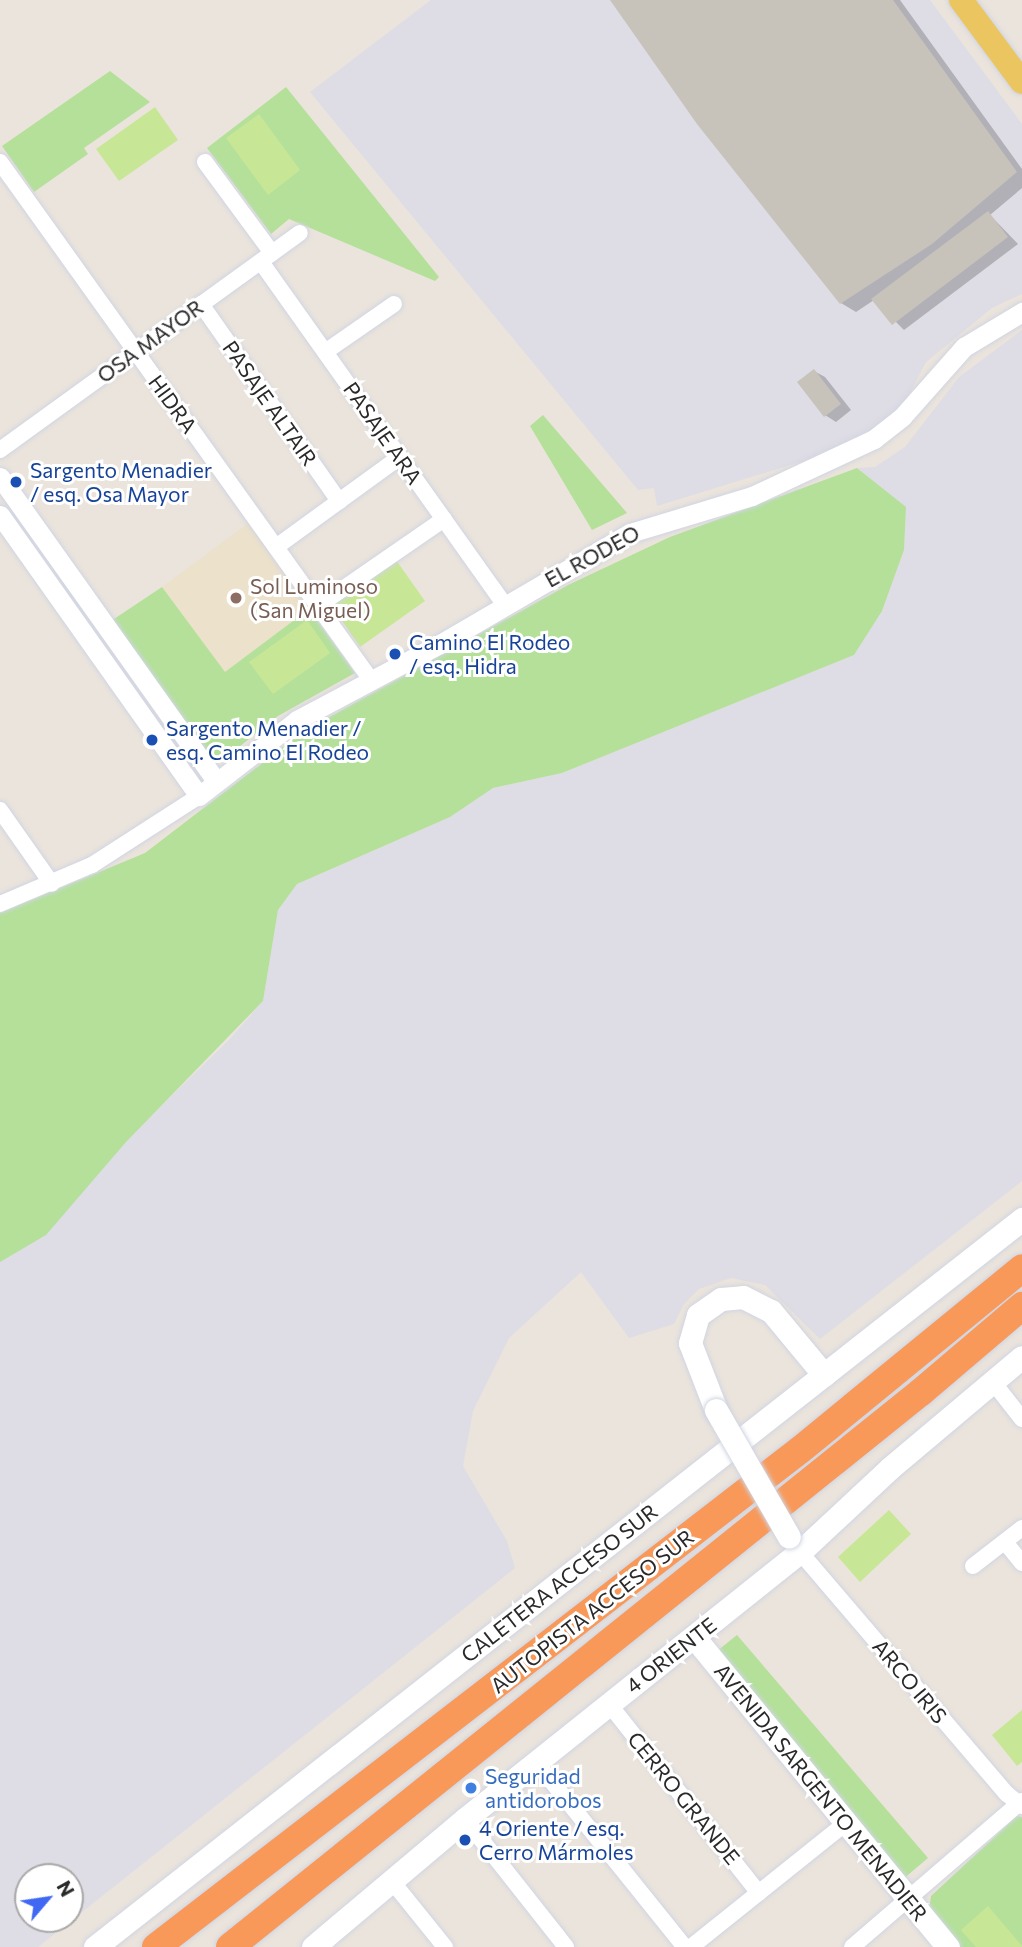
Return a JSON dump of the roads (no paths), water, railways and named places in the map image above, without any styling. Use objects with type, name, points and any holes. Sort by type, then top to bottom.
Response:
[{"type":"highway","name":"AUTOPISTA ACCESO SUR","points":[[156,1947],[810,1441],[1022,1268]]},
{"type":"highway","name":"AUTOPISTA ACCESO SUR","points":[[230,1947],[921,1392],[1022,1306]]},
{"type":"main road","points":[[961,0],[1022,82]]},
{"type":"main road","name":"CALETERA ACCESO SUR","points":[[95,1947],[1022,1219]]},
{"type":"main road","points":[[795,1545],[716,1410],[690,1343],[698,1315],[721,1299],[749,1298],[771,1311],[824,1375]]},
{"type":"main road","name":"4 ORIENTE","points":[[313,1947],[465,1819],[694,1637],[795,1545],[1022,1357]]},
{"type":"main road","name":"AVENIDA SARGENTO MENADIER","points":[[694,1637],[948,1947]]},
{"type":"street","name":"HIDRA","points":[[0,162],[371,680]]},
{"type":"street","name":"PASAJE ARA","points":[[205,162],[325,352],[505,605]]},
{"type":"street","name":"OSA MAYOR","points":[[0,450],[300,233]]},
{"type":"street","name":"PASAJE ALTAIR","points":[[201,304],[339,501]]},
{"type":"street","points":[[325,352],[394,304]]},
{"type":"street","name":"EL RODEO","points":[[199,796],[297,720],[641,528],[752,496],[874,439],[902,417],[964,347],[1022,312]]},
{"type":"street","points":[[276,547],[400,457]]},
{"type":"street","points":[[0,477],[217,782]]},
{"type":"street","points":[[0,515],[199,796],[127,845],[52,884],[0,904]]},
{"type":"street","points":[[318,606],[444,519]]},
{"type":"street","points":[[0,810],[52,884]]},
{"type":"street","points":[[993,1382],[1022,1419]]},
{"type":"street","points":[[973,1566],[1022,1528]]},
{"type":"street","points":[[1005,1542],[1022,1563]]},
{"type":"street","name":"ARCO IRIS","points":[[795,1545],[1021,1804]]},
{"type":"street","name":"CERRO GRANDE","points":[[609,1704],[759,1893]]},
{"type":"street","points":[[536,1762],[685,1947]]},
{"type":"street","points":[[852,1947],[1021,1804]]},
{"type":"street","points":[[465,1819],[566,1947]]},
{"type":"street","points":[[691,1947],[846,1823]]},
{"type":"street","points":[[391,1880],[445,1947]]},
{"type":"place","name":"Sargento Menadier / esq. Osa Mayor","points":[[16,482]]},
{"type":"place","name":"Sol Luminoso (San Miguel)","points":[[236,598]]},
{"type":"place","name":"Camino El Rodeo / esq. Hidra","points":[[395,654]]},
{"type":"place","name":"Sargento Menadier / esq. Camino El Rodeo","points":[[152,740]]},
{"type":"place","name":"Seguridad antidorobos","points":[[471,1788]]},
{"type":"place","name":"4 Oriente / esq. Cerro Mármoles","points":[[465,1840]]}]
